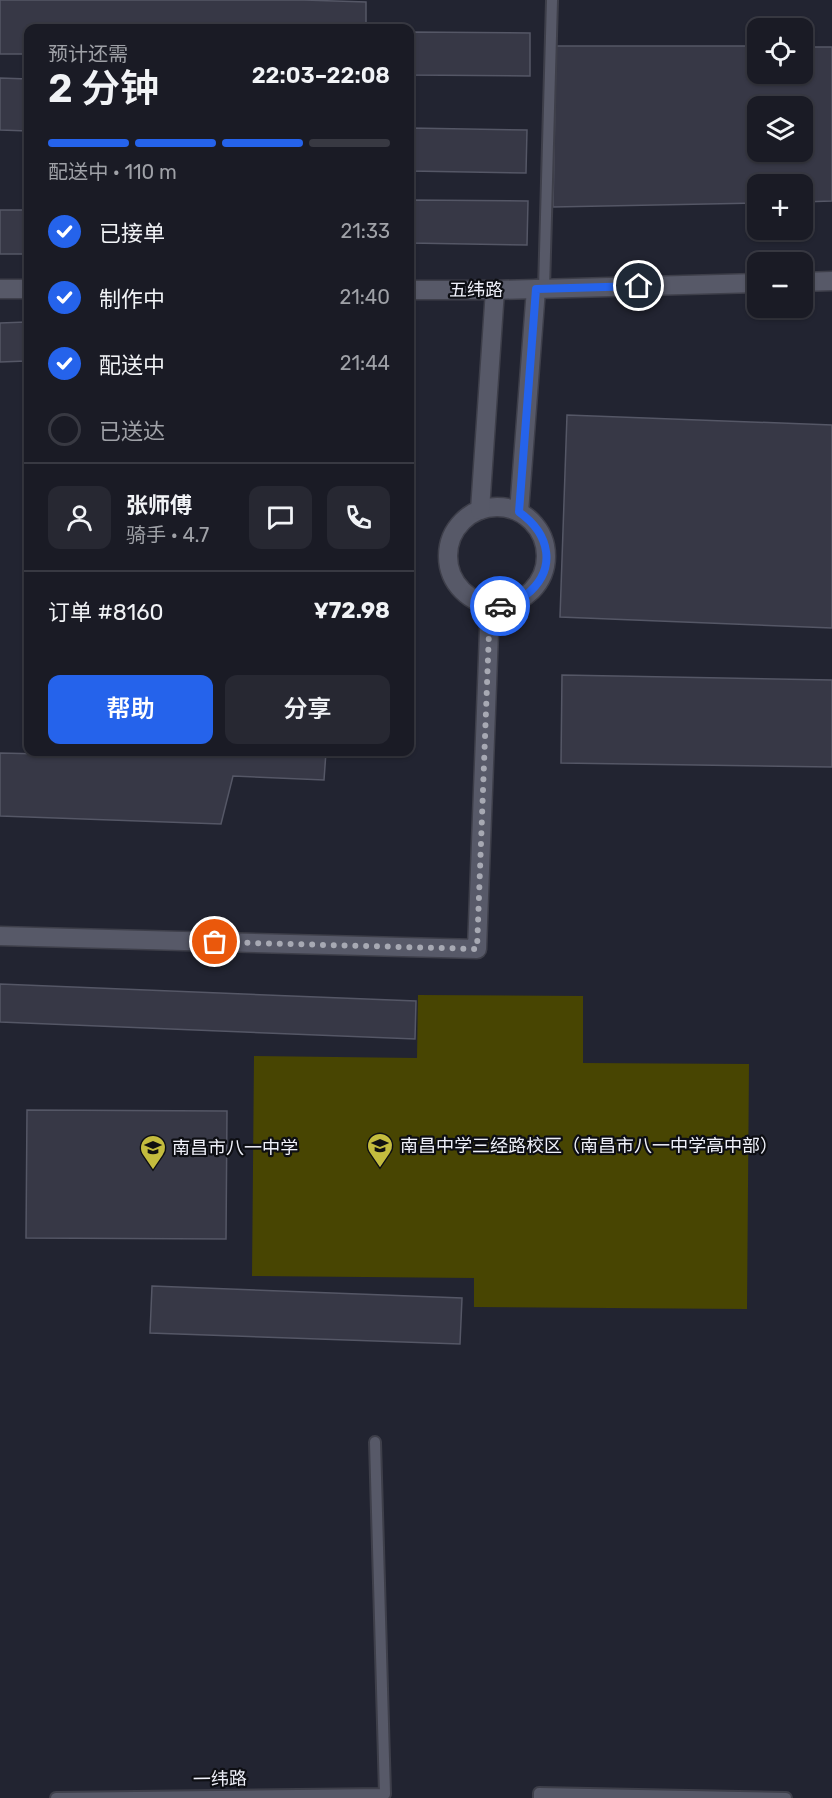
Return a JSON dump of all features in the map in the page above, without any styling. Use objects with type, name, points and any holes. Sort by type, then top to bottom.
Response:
[{"type":"street","points":[[813,282],[832,281]]},
{"type":"street","name":"五纬路","points":[[414,290],[747,283]]},
{"type":"street","points":[[0,289],[24,289]]},
{"type":"street","points":[[519,512],[540,289]]},
{"type":"street","points":[[480,510],[495,290]]},
{"type":"street","points":[[504,507],[519,512],[531,520],[541,533],[546,548],[546,563],[542,578],[520,600],[504,607],[473,599],[460,589],[451,574],[447,558],[450,541],[458,525],[470,514],[487,508],[504,507]]},
{"type":"street","points":[[0,936],[477,949],[490,605]]},
{"type":"lane","points":[[540,289],[552,0]]},
{"type":"lane","name":"一纬路","points":[[56,1798],[386,1794],[375,1442]]},
{"type":"lane","points":[[539,1798],[539,1793],[786,1798]]},
{"type":"shaded area","points":[[418,995],[583,996],[583,1063],[749,1064],[747,1309],[474,1307],[474,1278],[252,1276],[254,1056],[417,1058]]},
{"type":"building","points":[[0,0],[366,2],[366,24],[24,24],[24,54],[0,54]]},
{"type":"building","points":[[414,32],[530,33],[530,76],[414,75]]},
{"type":"building","points":[[556,46],[747,46],[747,84],[813,84],[813,47],[832,47],[832,201],[813,202],[813,174],[747,174],[747,203],[553,207]]},
{"type":"building","points":[[0,78],[24,79],[24,131],[0,130]]},
{"type":"building","points":[[414,128],[527,130],[526,173],[414,171]]},
{"type":"building","points":[[414,200],[528,201],[527,245],[414,243]]},
{"type":"building","points":[[0,210],[24,210],[24,254],[0,254]]},
{"type":"building","points":[[24,322],[24,361],[0,362],[0,323]]},
{"type":"building","points":[[567,415],[832,425],[832,628],[560,617]]},
{"type":"building","points":[[562,675],[832,680],[832,767],[561,763]]},
{"type":"building","points":[[0,753],[24,754],[24,756],[326,756],[324,780],[233,776],[221,824],[0,816]]},
{"type":"building","points":[[0,984],[416,1001],[415,1039],[0,1022]]},
{"type":"building","points":[[27,1110],[227,1111],[226,1239],[26,1238]]},
{"type":"building","points":[[152,1286],[462,1298],[460,1344],[150,1333]]},
{"type":"way so far","points":[[215,942],[477,949],[490,605],[500,606]]},
{"type":"place","name":"南昌中学三经路校区（南昌市八一中学高中部）","points":[[380,1169]]},
{"type":"place","name":"南昌市八一中学","points":[[153,1171]]},
{"type":"route","points":[[500,606],[504,607],[520,600],[532,590],[542,578],[546,563],[546,548],[541,533],[531,520],[519,512],[536,289],[639,286]]}]
